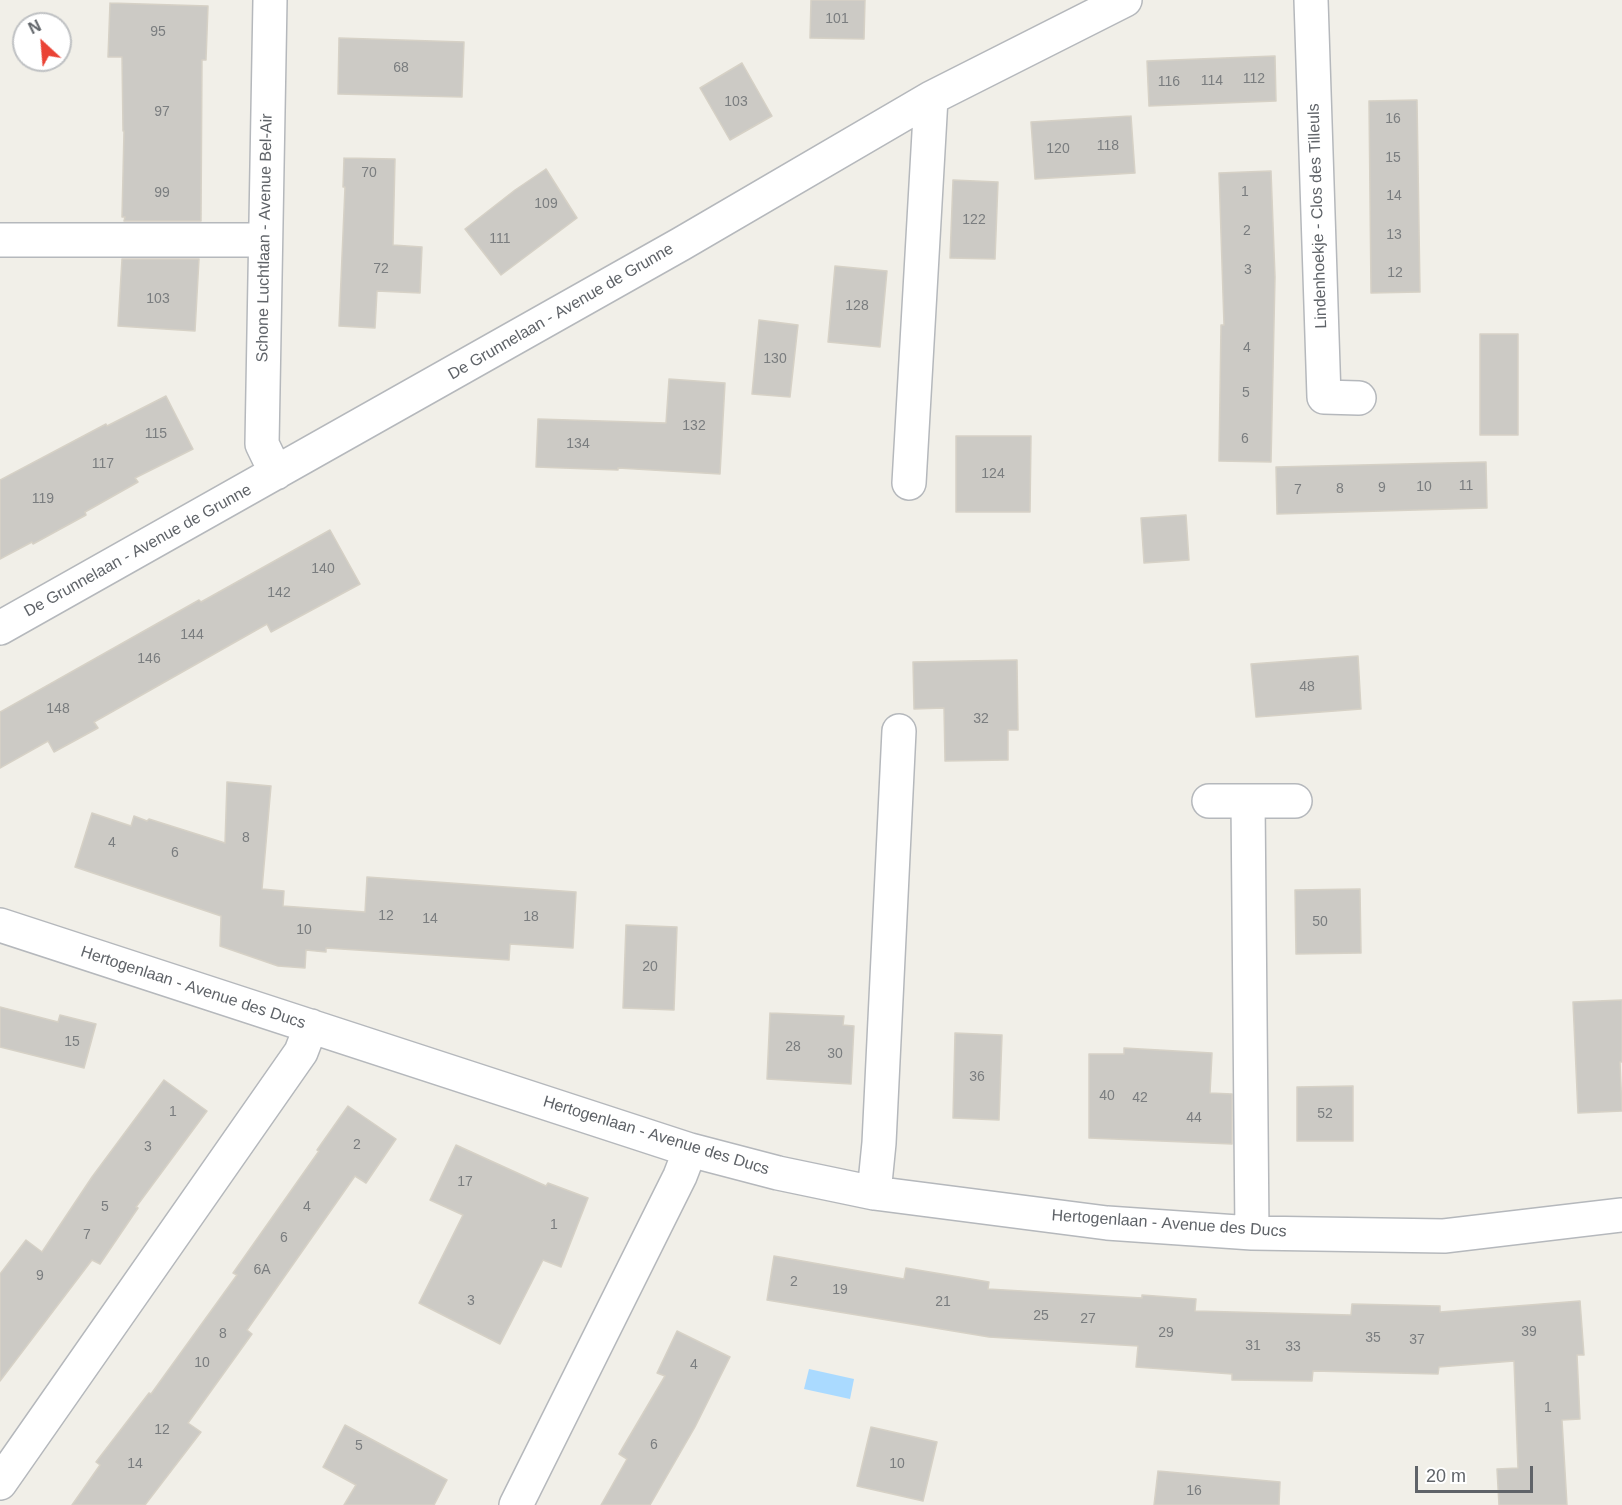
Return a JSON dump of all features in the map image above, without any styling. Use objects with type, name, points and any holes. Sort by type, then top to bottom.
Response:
[{"type":"street","name":"Schone Luchtlaan - Avenue Bel-Air","points":[[270,0],[262,444],[276,473]]},
{"type":"street","name":"De Grunnelaan - Avenue de Grunne","points":[[0,628],[681,244],[932,98],[1125,0]]},
{"type":"street","name":"Lindenhoekje - Clos des Tilleuls","points":[[1311,0],[1324,397],[1359,398]]},
{"type":"street","points":[[909,483],[932,98]]},
{"type":"street","points":[[0,240],[264,240]]},
{"type":"street","points":[[874,1193],[879,1143],[899,731]]},
{"type":"street","points":[[1209,801],[1295,801]]},
{"type":"street","points":[[1248,801],[1252,1233]]},
{"type":"street","name":"Hertogenlaan - Avenue des Ducs","points":[[0,925],[690,1150],[778,1173],[874,1193],[1107,1223],[1252,1233],[1444,1236],[1622,1215]]},
{"type":"street","points":[[0,1483],[301,1052],[311,1026]]},
{"type":"street","points":[[516,1505],[680,1176],[690,1150]]},
{"type":"water","points":[[809,1369],[854,1379],[850,1399],[804,1389]]},
{"type":"building","points":[[811,0],[865,0],[864,39],[810,38]]},
{"type":"building","points":[[110,3],[208,6],[206,60],[202,60],[201,221],[124,221],[125,217],[122,217],[124,131],[122,57],[108,57]]},
{"type":"building","points":[[339,38],[464,42],[462,97],[338,94]]},
{"type":"building","points":[[1275,56],[1276,101],[1149,106],[1147,61]]},
{"type":"building","points":[[742,63],[772,116],[730,140],[700,88]]},
{"type":"building","points":[[1417,100],[1420,292],[1371,293],[1369,101]]},
{"type":"building","points":[[1131,116],[1135,173],[1035,179],[1031,122]]},
{"type":"building","points":[[344,158],[395,159],[393,245],[422,247],[420,293],[377,291],[375,328],[339,326],[345,187],[343,187]]},
{"type":"building","points":[[546,169],[577,218],[501,275],[465,229]]},
{"type":"building","points":[[1271,171],[1275,277],[1271,462],[1219,461],[1221,325],[1224,325],[1219,173]]},
{"type":"building","points":[[953,180],[998,182],[995,259],[950,258]]},
{"type":"building","points":[[122,259],[199,259],[195,331],[118,326]]},
{"type":"building","points":[[835,266],[887,271],[880,347],[828,342]]},
{"type":"building","points":[[759,320],[798,325],[790,397],[752,394]]},
{"type":"building","points":[[1480,334],[1518,334],[1518,435],[1480,435]]},
{"type":"building","points":[[669,379],[725,383],[720,474],[618,468],[618,470],[536,467],[538,419],[666,423]]},
{"type":"building","points":[[166,396],[193,449],[135,478],[138,482],[85,512],[86,515],[0,559],[0,480],[106,424],[107,426]]},
{"type":"building","points":[[956,436],[1031,436],[1030,512],[956,512]]},
{"type":"building","points":[[1486,462],[1487,508],[1277,514],[1276,467]]},
{"type":"building","points":[[1186,515],[1189,560],[1144,563],[1141,518]]},
{"type":"building","points":[[330,530],[360,584],[271,632],[267,624],[94,722],[98,728],[54,752],[48,741],[0,768],[0,712],[199,600],[201,602]]},
{"type":"building","points":[[1358,656],[1361,709],[1256,717],[1251,664]]},
{"type":"building","points":[[1017,660],[1018,730],[1008,730],[1008,760],[945,761],[944,708],[914,709],[913,662]]},
{"type":"building","points":[[227,782],[271,786],[262,889],[284,891],[283,906],[365,912],[367,877],[576,892],[573,948],[510,944],[509,960],[326,948],[326,952],[306,950],[305,968],[278,966],[220,946],[221,916],[75,867],[92,813],[131,826],[134,816],[147,821],[149,819],[225,843]]},
{"type":"building","points":[[1360,889],[1361,953],[1296,954],[1295,890]]},
{"type":"building","points":[[626,925],[677,927],[674,1010],[623,1008]]},
{"type":"building","points":[[1622,1000],[1622,1062],[1620,1062],[1622,1111],[1578,1113],[1573,1002]]},
{"type":"building","points":[[0,1007],[58,1022],[60,1015],[96,1024],[84,1068],[0,1047]]},
{"type":"building","points":[[770,1013],[844,1016],[843,1025],[854,1026],[851,1084],[767,1079]]},
{"type":"building","points":[[955,1033],[1002,1035],[999,1120],[953,1118]]},
{"type":"building","points":[[1124,1048],[1212,1053],[1210,1093],[1232,1094],[1232,1144],[1089,1138],[1089,1054],[1124,1054]]},
{"type":"building","points":[[164,1080],[207,1111],[136,1207],[138,1208],[100,1264],[92,1260],[0,1381],[0,1274],[26,1240],[42,1252],[92,1177]]},
{"type":"building","points":[[1353,1086],[1353,1141],[1297,1141],[1297,1087]]},
{"type":"building","points":[[348,1106],[396,1139],[366,1183],[355,1176],[247,1330],[252,1334],[188,1423],[201,1432],[145,1505],[72,1505],[100,1465],[96,1462],[149,1393],[151,1394],[237,1275],[233,1273]]},
{"type":"building","points":[[456,1145],[546,1186],[548,1183],[588,1198],[561,1267],[543,1260],[500,1344],[419,1303],[463,1215],[430,1200]]},
{"type":"building","points":[[774,1256],[904,1279],[906,1268],[989,1282],[988,1289],[1196,1299],[1195,1311],[1351,1315],[1352,1304],[1440,1306],[1440,1312],[1580,1301],[1584,1355],[1577,1355],[1580,1419],[1562,1420],[1567,1505],[1499,1505],[1497,1469],[1518,1468],[1514,1361],[1439,1367],[1438,1374],[1313,1371],[1312,1381],[1232,1380],[1232,1374],[1136,1367],[1138,1346],[989,1337],[767,1300]]},
{"type":"building","points":[[677,1331],[730,1357],[695,1427],[650,1505],[601,1505],[627,1459],[619,1454],[665,1376],[657,1373]]},
{"type":"building","points":[[345,1425],[447,1480],[434,1505],[344,1505],[356,1485],[323,1467]]},
{"type":"building","points":[[871,1427],[937,1442],[923,1501],[857,1486]]},
{"type":"building","points":[[1158,1471],[1280,1482],[1279,1505],[1154,1505]]}]
